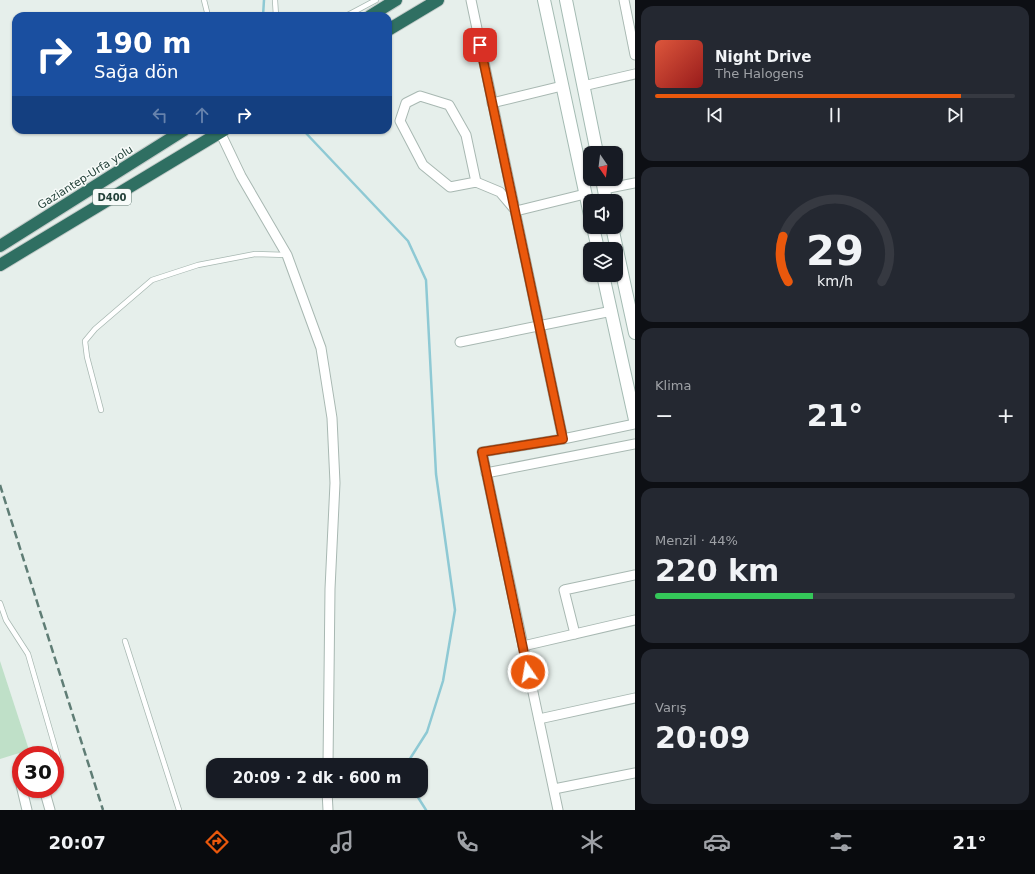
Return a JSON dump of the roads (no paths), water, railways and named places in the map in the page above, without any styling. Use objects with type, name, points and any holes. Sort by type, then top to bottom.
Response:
[{"type":"highway","points":[[376,12],[396,0]]},
{"type":"highway","points":[[392,28],[438,0]]},
{"type":"highway","name":"Gaziantep-Urfa yolu","points":[[0,246],[178,134]]},
{"type":"highway","name":"D400","points":[[0,265],[217,134]]},
{"type":"main road","points":[[544,0],[586,194]]},
{"type":"main road","points":[[566,0],[596,146]]},
{"type":"main road","points":[[614,234],[632,300],[635,333]]},
{"type":"main road","points":[[606,282],[635,420]]},
{"type":"street","points":[[471,0],[563,439]]},
{"type":"street","points":[[624,0],[635,55]]},
{"type":"street","points":[[583,86],[635,74]]},
{"type":"street","points":[[492,102],[562,86]]},
{"type":"street","points":[[476,182],[466,135],[449,105],[420,96],[406,103],[400,121],[423,165],[450,187],[476,182],[500,192],[516,211]]},
{"type":"street","points":[[223,134],[241,176],[287,254],[321,348],[332,418],[335,483],[330,590],[328,758]]},
{"type":"street","points":[[623,183],[635,183]]},
{"type":"street","points":[[516,211],[583,195]]},
{"type":"street","points":[[460,342],[612,311]]},
{"type":"street","points":[[558,810],[482,452],[563,439],[635,424]]},
{"type":"street","points":[[486,473],[635,444]]},
{"type":"street","points":[[575,634],[564,590],[635,575]]},
{"type":"street","points":[[523,646],[635,620]]},
{"type":"street","points":[[539,719],[635,698]]},
{"type":"street","points":[[554,789],[635,774]]},
{"type":"street","points":[[24,798],[27,810]]},
{"type":"street","points":[[47,798],[50,810]]},
{"type":"street","points":[[327,798],[328,810]]},
{"type":"lane","points":[[204,0],[207,12]]},
{"type":"lane","points":[[275,0],[276,12]]},
{"type":"lane","points":[[354,12],[376,0]]},
{"type":"lane","points":[[101,410],[86,357],[85,341],[95,329],[152,280],[198,265],[255,254],[287,254]]},
{"type":"lane","points":[[0,603],[6,620],[28,654],[55,746]]},
{"type":"lane","points":[[125,641],[179,810]]},
{"type":"waterway","points":[[263,12],[264,0]]},
{"type":"waterway","points":[[307,134],[408,241],[426,280],[436,474],[455,610],[443,681],[427,732],[410,758]]},
{"type":"waterway","points":[[418,798],[426,810]]},
{"type":"railway","points":[[0,485],[103,810]]}]
